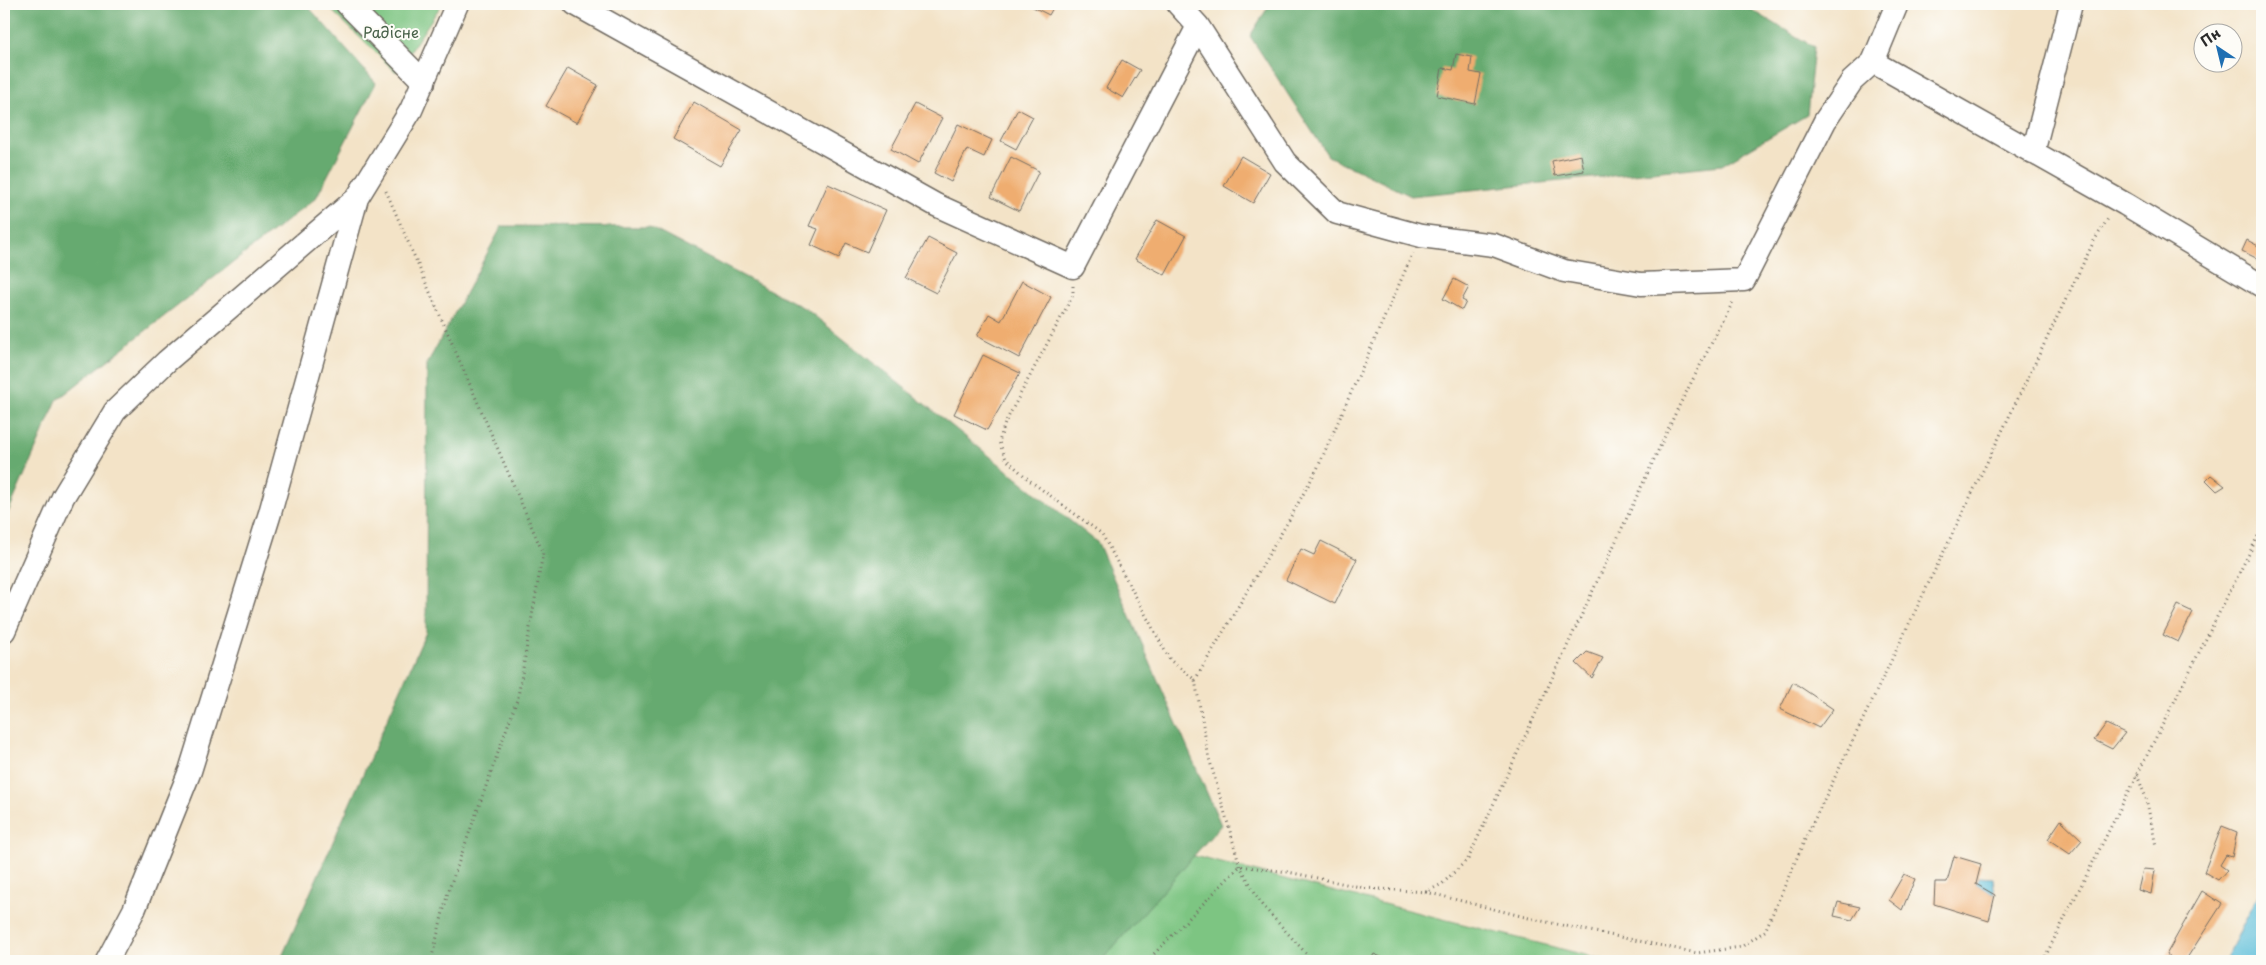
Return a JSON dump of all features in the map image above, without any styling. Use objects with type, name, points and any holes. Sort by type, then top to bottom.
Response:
[{"type":"street","points":[[347,4],[424,82]]},
{"type":"street","points":[[4,631],[62,497],[115,410],[167,361],[356,198],[411,110],[457,4]]},
{"type":"street","points":[[575,4],[936,205],[1073,267],[1198,26]]},
{"type":"street","points":[[1178,4],[1198,26],[1285,162],[1337,213],[1421,236],[1494,245],[1564,271],[1641,284],[1744,280],[1825,121],[1852,81],[1872,62],[1897,4]]},
{"type":"street","points":[[2033,153],[2071,4]]},
{"type":"street","points":[[1872,62],[2125,204],[2262,286]]},
{"type":"street","points":[[107,961],[134,910],[190,771],[270,513],[356,198]]},
{"type":"path","points":[[375,168],[543,553],[518,697],[448,892],[431,961]]},
{"type":"path","points":[[1240,866],[1288,872],[1365,888],[1426,892],[1537,920],[1697,954],[1741,946],[1765,931],[1806,836],[2094,241],[2108,219],[2125,204]]},
{"type":"path","points":[[1313,961],[1262,904],[1240,866],[1209,758],[1195,680],[1318,467],[1421,236]]},
{"type":"path","points":[[1073,267],[1073,295],[1005,423],[999,442],[1006,460],[1029,480],[1102,534],[1170,660],[1195,680]]},
{"type":"path","points":[[1426,892],[1442,884],[1468,859],[1673,419],[1744,280]]},
{"type":"path","points":[[2043,961],[2262,528]]},
{"type":"path","points":[[2137,774],[2146,798],[2156,846]]},
{"type":"path","points":[[1146,961],[1240,866]]},
{"type":"green space","points":[[4,4],[306,4],[376,83],[316,198],[57,400],[4,522]]},
{"type":"green space","name":"Радісне","points":[[325,4],[442,4],[396,72]]},
{"type":"green space","points":[[1270,4],[1742,4],[1814,47],[1807,115],[1722,165],[1411,196],[1328,156],[1250,36]]},
{"type":"green space","points":[[502,226],[649,227],[806,309],[1098,543],[1221,825],[1101,961],[280,961],[426,632],[427,364]]},
{"type":"green space","points":[[1174,851],[1609,961],[1099,961]]},
{"type":"water","points":[[1978,877],[1993,878],[1995,895],[1976,884]]},
{"type":"water","points":[[2262,887],[2262,961],[2225,961]]},
{"type":"building","points":[[1027,4],[1055,4],[1049,15]]},
{"type":"building","points":[[1456,54],[1472,57],[1470,72],[1481,74],[1475,104],[1437,96],[1442,68],[1453,70]]},
{"type":"building","points":[[1122,60],[1140,70],[1123,98],[1106,88]]},
{"type":"building","points":[[568,68],[598,85],[577,123],[546,106]]},
{"type":"building","points":[[694,102],[742,130],[720,166],[673,139]]},
{"type":"building","points":[[915,104],[942,118],[918,164],[891,149]]},
{"type":"building","points":[[1018,109],[1033,117],[1016,149],[1001,141]]},
{"type":"building","points":[[958,124],[992,140],[984,157],[967,149],[951,182],[934,173]]},
{"type":"building","points":[[1581,155],[1584,171],[1555,176],[1552,161]]},
{"type":"building","points":[[1241,156],[1270,173],[1253,203],[1224,186]]},
{"type":"building","points":[[1011,157],[1039,171],[1019,211],[991,197]]},
{"type":"building","points":[[828,184],[886,210],[867,252],[846,243],[839,258],[811,245],[818,229],[809,226]]},
{"type":"building","points":[[1157,220],[1186,236],[1165,275],[1135,259]]},
{"type":"building","points":[[928,238],[957,253],[936,293],[906,278]]},
{"type":"building","points":[[2247,240],[2262,248],[2262,261],[2242,251]]},
{"type":"building","points":[[1454,279],[1469,287],[1462,300],[1466,302],[1462,310],[1443,299]]},
{"type":"building","points":[[1022,281],[1051,297],[1019,358],[977,336],[989,314],[1001,321]]},
{"type":"building","points":[[983,355],[1020,373],[987,430],[954,414]]},
{"type":"building","points":[[2211,475],[2225,486],[2217,491],[2206,480]]},
{"type":"building","points":[[1321,541],[1357,559],[1335,604],[1286,580],[1301,549],[1314,555]]},
{"type":"building","points":[[2178,605],[2193,612],[2178,642],[2163,635]]},
{"type":"building","points":[[1587,652],[1603,658],[1592,678],[1576,663]]},
{"type":"building","points":[[1793,682],[1833,709],[1819,728],[1780,709]]},
{"type":"building","points":[[2106,724],[2125,733],[2112,749],[2094,740]]},
{"type":"building","points":[[2061,820],[2082,840],[2070,854],[2048,839]]},
{"type":"building","points":[[2222,826],[2237,832],[2232,857],[2226,855],[2220,865],[2227,870],[2218,880],[2204,872]]},
{"type":"building","points":[[1954,856],[1981,864],[1976,884],[1995,895],[1989,921],[1934,904],[1935,882],[1947,882]]},
{"type":"building","points":[[2143,869],[2155,870],[2151,894],[2138,890]]},
{"type":"building","points":[[1904,874],[1915,879],[1902,910],[1889,900]]},
{"type":"building","points":[[2202,891],[2222,904],[2185,961],[2177,961],[2166,955]]},
{"type":"building","points":[[1838,902],[1860,907],[1852,920],[1834,916]]},
{"type":"building","points":[[1374,954],[1390,961],[1370,961]]}]
